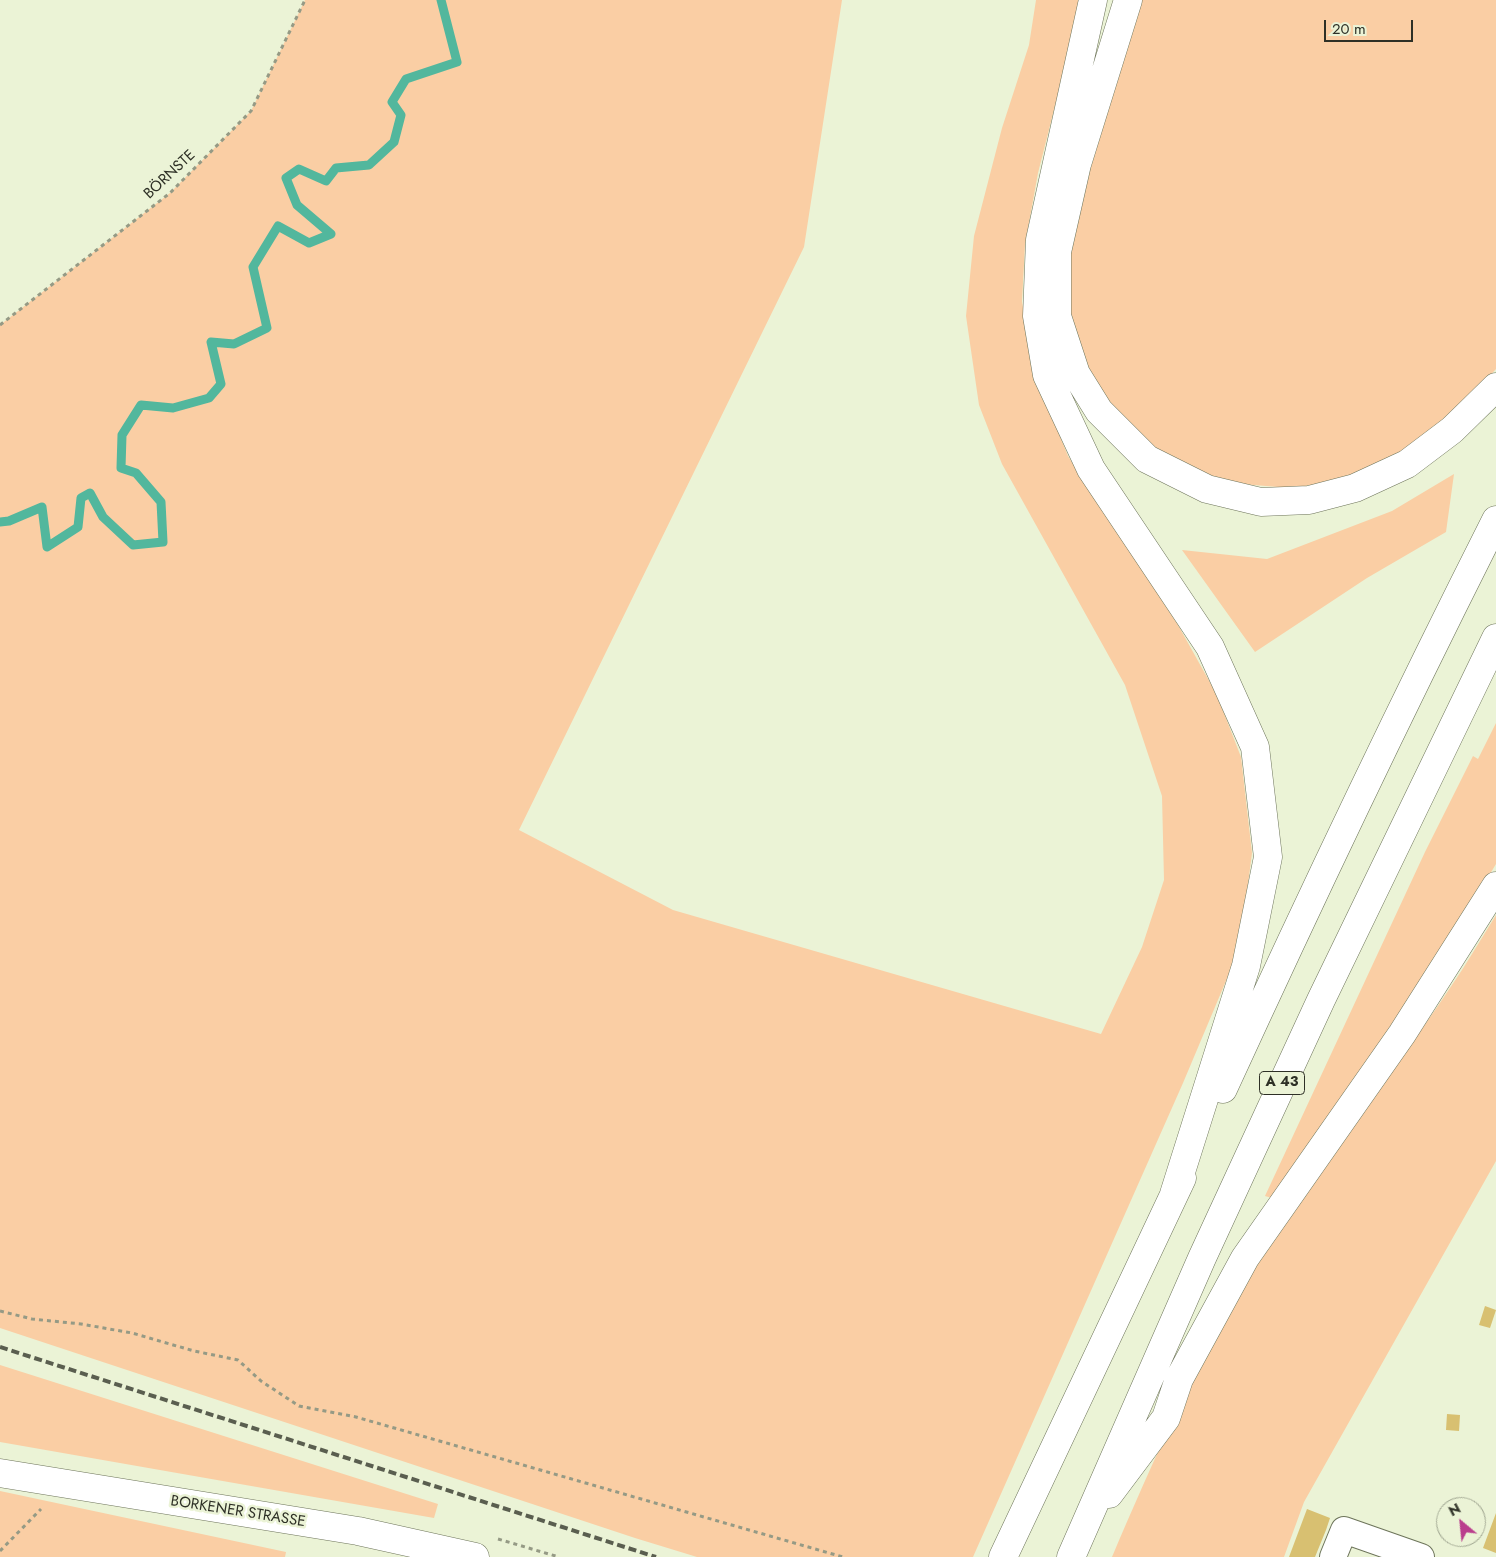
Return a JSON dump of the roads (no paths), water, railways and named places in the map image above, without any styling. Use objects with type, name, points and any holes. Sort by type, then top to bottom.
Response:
[{"type":"main road","points":[[1093,0],[1040,240],[1036,316],[1047,375],[1091,469],[1210,647],[1255,747],[1268,857],[1246,966],[1174,1194]]},
{"type":"main road","points":[[1128,0],[1077,164],[1057,252],[1057,316],[1076,374],[1099,411],[1147,459],[1207,489],[1260,502],[1309,500],[1355,488],[1407,464],[1452,430],[1496,387]]},
{"type":"main road","points":[[1003,1557],[1174,1194],[1316,885],[1433,644],[1496,520]]},
{"type":"main road","name":"A 43","points":[[1076,1545],[1202,1258],[1320,1000],[1496,638]]},
{"type":"main road","points":[[1076,1545],[1166,1418],[1179,1379],[1245,1258],[1402,1034],[1496,886]]},
{"type":"main road","name":"BORKENER STRASSE","points":[[0,1473],[358,1531],[474,1557]]},
{"type":"street","points":[[1333,1557],[1344,1530],[1421,1557]]},
{"type":"waterway","points":[[0,522],[9,521],[42,507],[47,547],[78,527],[81,498],[90,493],[103,517],[133,545],[163,542],[161,502],[136,473],[121,468],[122,435],[141,405],[173,408],[209,398],[221,384],[211,342],[234,344],[267,328],[253,267],[278,226],[309,243],[331,234],[297,205],[286,178],[299,169],[326,181],[336,168],[369,165],[394,142],[401,115],[392,102],[406,79],[457,62],[441,0]]},
{"type":"railway","points":[[0,1347],[656,1557]]}]
